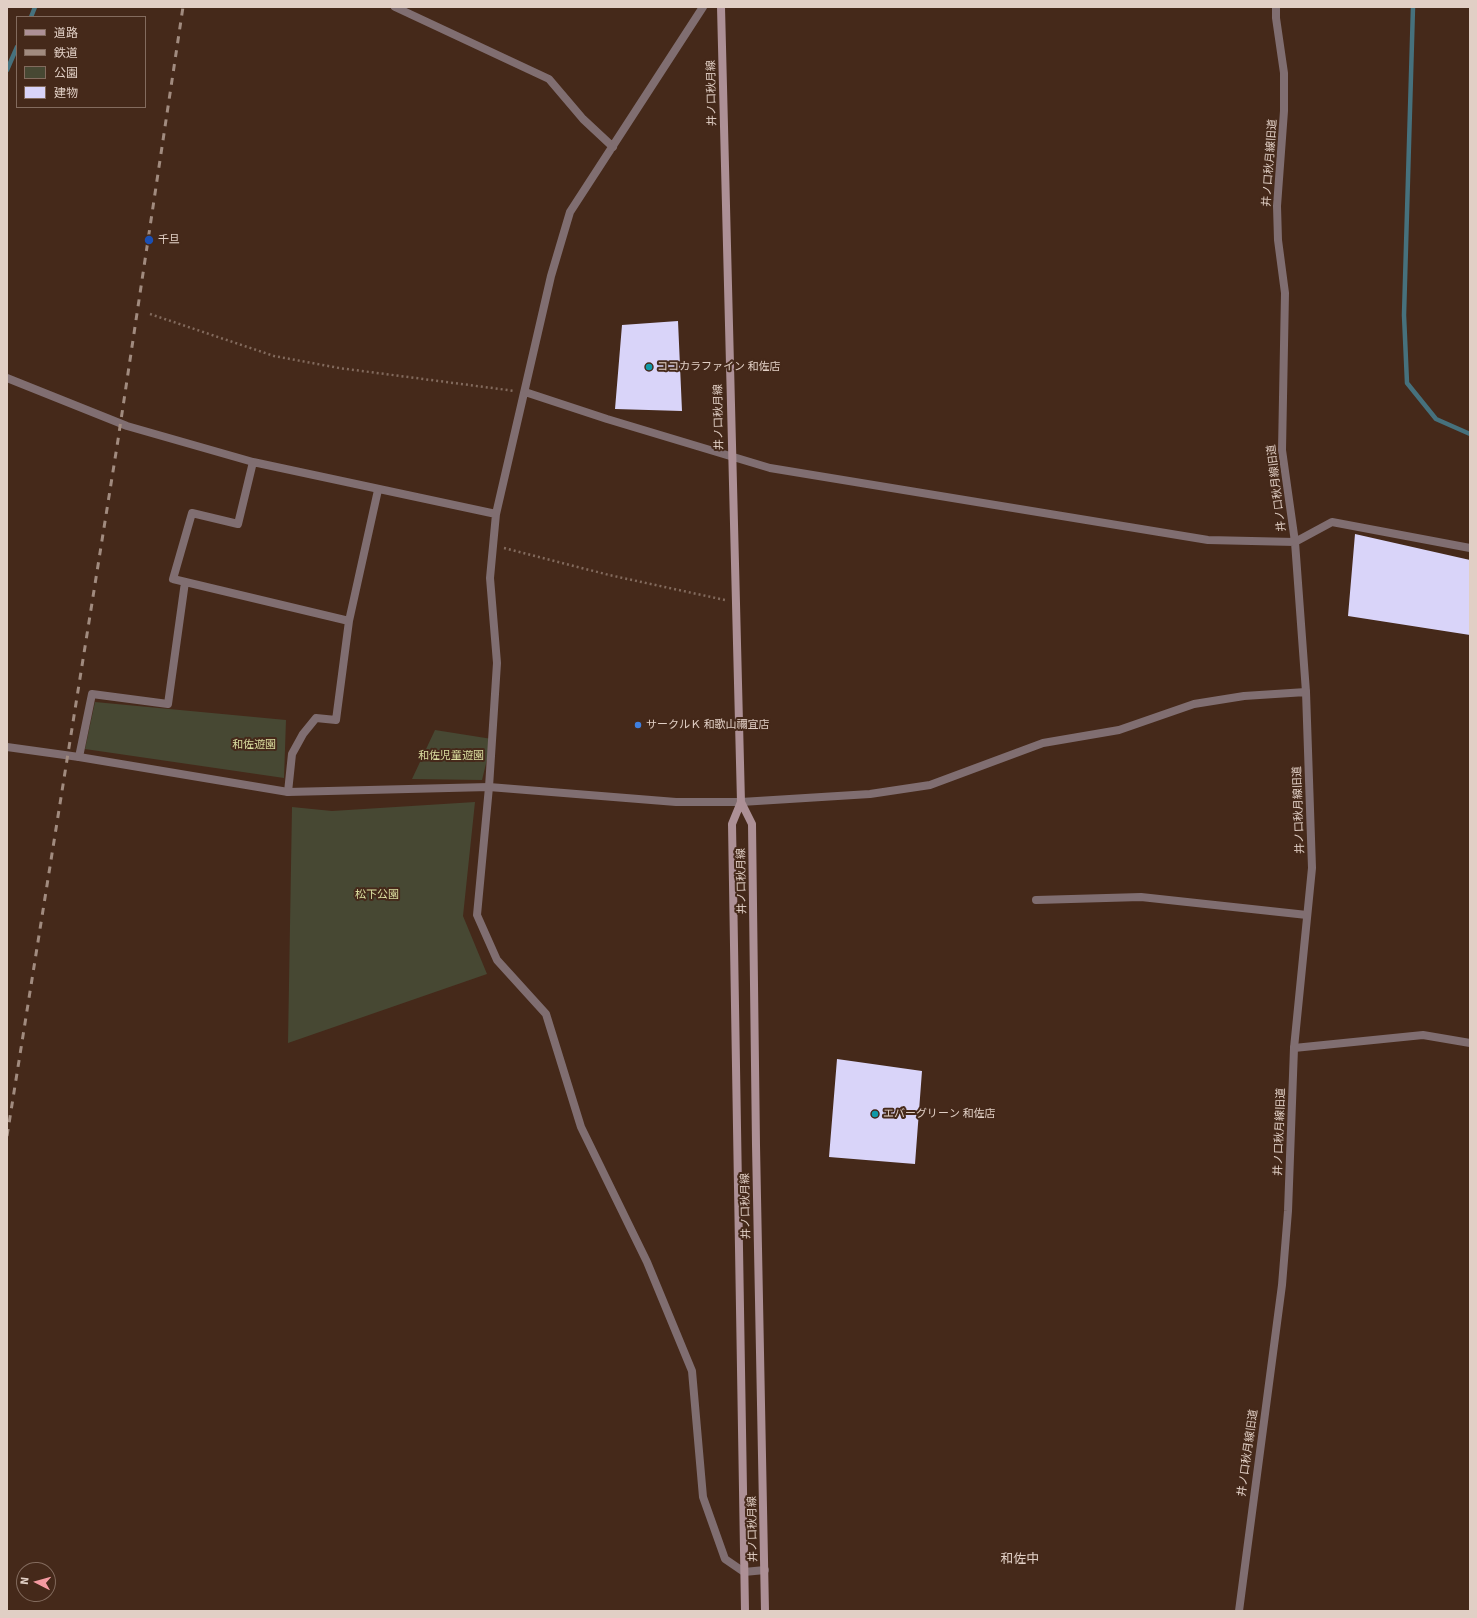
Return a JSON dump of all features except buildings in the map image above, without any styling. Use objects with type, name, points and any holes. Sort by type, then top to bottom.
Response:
[{"type":"main road","name":"井ノ口秋月線","points":[[721,7],[731,456],[741,802],[732,824],[745,1611]]},
{"type":"main road","name":"井ノ口秋月線","points":[[741,802],[752,824],[756,1145],[766,1611]]},
{"type":"street","points":[[395,7],[549,79],[583,118],[613,147]]},
{"type":"street","points":[[703,7],[570,212],[551,276],[496,514],[490,578],[497,663],[489,787],[477,915],[497,960],[546,1014],[582,1127],[647,1262],[692,1371],[703,1497],[725,1559],[744,1572],[765,1570]]},
{"type":"street","name":"井ノ口秋月線旧道","points":[[1239,1611],[1282,1285],[1288,1212],[1294,1048],[1312,868],[1306,692],[1295,542],[1282,450],[1284,293],[1278,240],[1277,206],[1284,111],[1284,73],[1276,18],[1276,7]]},
{"type":"street","points":[[7,378],[127,426],[253,462],[378,490],[496,514]]},
{"type":"street","points":[[525,392],[607,420],[770,468],[1208,540],[1295,542],[1332,522],[1470,548]]},
{"type":"street","points":[[253,462],[238,524],[192,513],[173,579],[349,621]]},
{"type":"street","points":[[288,792],[292,754],[303,734],[316,718],[336,720],[349,621],[378,490]]},
{"type":"street","points":[[79,757],[92,694],[168,704],[185,582]]},
{"type":"street","points":[[7,748],[79,757],[288,792],[489,787],[676,802],[741,802],[870,794],[930,784],[1043,743],[1119,730],[1194,704],[1244,696],[1306,692]]},
{"type":"street","points":[[1036,900],[1141,897],[1307,915]]},
{"type":"street","points":[[1294,1048],[1423,1035],[1470,1043]]},
{"type":"path","points":[[150,314],[274,356],[339,368],[525,392]]},
{"type":"path","points":[[493,546],[609,575],[735,602]]},
{"type":"green space","name":"和佐遊園","points":[[95,702],[286,720],[284,778],[85,749]]},
{"type":"green space","name":"和佐児童遊園","points":[[435,730],[492,739],[482,780],[412,779]]},
{"type":"green space","name":"松下公園","points":[[475,802],[463,916],[487,974],[288,1043],[292,807],[332,811]]},
{"type":"waterway","points":[[31,16],[35,7]]},
{"type":"waterway","points":[[1413,7],[1404,315],[1407,383],[1436,419],[1470,434]]},
{"type":"waterway","points":[[7,70],[16,49]]},
{"type":"railway","points":[[7,1136],[118,440],[183,7]]},
{"type":"place","name":"千旦","points":[[149,240]]},
{"type":"place","name":"ココカラファイン 和佐店","points":[[649,367]]},
{"type":"place","name":"サークルＫ 和歌山禰宜店","points":[[638,725]]},
{"type":"place","name":"エバーグリーン 和佐店","points":[[875,1114]]},
{"type":"district","name":"和佐中","points":[[1020,1560]]}]
